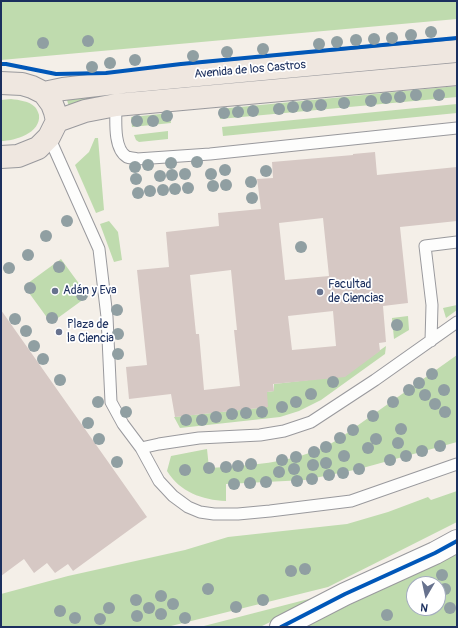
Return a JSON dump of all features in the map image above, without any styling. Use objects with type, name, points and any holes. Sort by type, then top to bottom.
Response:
[{"type":"main road","name":"Avenida de los Castros","points":[[44,93],[63,89],[130,81],[457,51]]},
{"type":"main road","name":"Avenida de los Castros","points":[[1,157],[18,156],[38,148],[53,129],[85,111],[116,105],[457,74]]},
{"type":"main road","points":[[1,83],[11,83],[32,87],[44,93],[52,104],[55,112],[53,129]]},
{"type":"street","points":[[282,627],[346,594],[457,542]]},
{"type":"lane","points":[[116,105],[117,143],[127,156],[137,159],[210,154],[457,128]]},
{"type":"lane","points":[[53,129],[99,249],[107,317],[111,402],[123,424],[141,448],[159,481],[172,496],[188,507],[200,512],[214,514],[270,512],[351,501],[457,464]]},
{"type":"lane","points":[[431,341],[432,305],[425,246],[457,242]]},
{"type":"lane","points":[[141,448],[199,438],[260,435],[284,431],[311,422],[457,322]]},
{"type":"green space","points":[[1,1],[457,1],[457,19],[1,60]]},
{"type":"green space","points":[[457,86],[457,97],[220,119],[219,109]]},
{"type":"green space","points":[[162,91],[69,107],[67,100],[81,97]]},
{"type":"green space","points":[[11,99],[24,101],[33,105],[39,115],[39,121],[36,127],[26,135],[20,138],[1,141],[1,100]]},
{"type":"green space","points":[[457,104],[457,113],[223,136],[222,127]]},
{"type":"green space","points":[[170,113],[171,123],[132,127],[131,117]]},
{"type":"green space","points":[[168,131],[168,139],[139,142],[136,140],[134,135]]},
{"type":"green space","points":[[95,138],[98,138],[104,210],[96,213],[75,165],[89,152]]},
{"type":"green space","points":[[109,221],[118,232],[122,260],[114,262],[100,224]]},
{"type":"green space","points":[[61,259],[88,296],[51,323],[24,286]]},
{"type":"green space","points":[[457,305],[457,310],[446,318],[443,308]]},
{"type":"green space","points":[[408,316],[409,330],[394,339],[392,318]]},
{"type":"green space","points":[[386,346],[385,354],[321,400],[299,411],[280,417],[180,428],[174,417],[267,407],[266,392],[274,391],[274,384],[343,376]]},
{"type":"green space","points":[[457,355],[457,442],[359,469],[305,480],[226,484],[226,501],[208,499],[192,494],[178,484],[167,471],[171,456],[207,449],[209,468],[260,464],[294,458],[310,453],[340,438]]},
{"type":"green space","points":[[457,491],[457,522],[328,587],[167,627],[1,627],[1,594],[68,576],[185,550],[228,537],[347,524],[388,512],[428,497],[431,500]]},
{"type":"green space","points":[[457,553],[457,627],[303,627],[406,578],[406,616],[446,616],[446,576],[409,576]]},
{"type":"green space","points":[[328,594],[260,627],[200,627]]},
{"type":"building","name":"Facultad de Ciencias","points":[[375,152],[377,175],[457,167],[457,221],[400,227],[408,303],[383,306],[386,342],[379,343],[380,351],[345,377],[273,384],[274,391],[267,392],[268,407],[175,417],[171,394],[129,399],[126,367],[147,365],[137,270],[169,267],[166,232],[219,226],[218,213],[261,209],[257,179],[273,178],[272,162]],"holes":[[[323,218],[329,276],[285,280],[279,223]],[[231,270],[237,330],[234,330],[240,386],[204,390],[199,334],[196,334],[190,275]],[[333,311],[336,346],[292,350],[288,316]]]},
{"type":"building","points":[[1,310],[147,517],[73,571],[68,564],[55,573],[47,563],[34,573],[24,559],[1,576]]},
{"type":"cycle path","points":[[1,64],[56,74],[106,73],[181,64],[457,38]]},
{"type":"cycle path","points":[[281,627],[345,594],[435,553],[457,541]]},
{"type":"place","name":"Adán y Eva","points":[[55,291]]},
{"type":"place","name":"Facultad de Ciencias","points":[[320,292]]},
{"type":"place","name":"Plaza de la Ciencia","points":[[59,332]]}]
